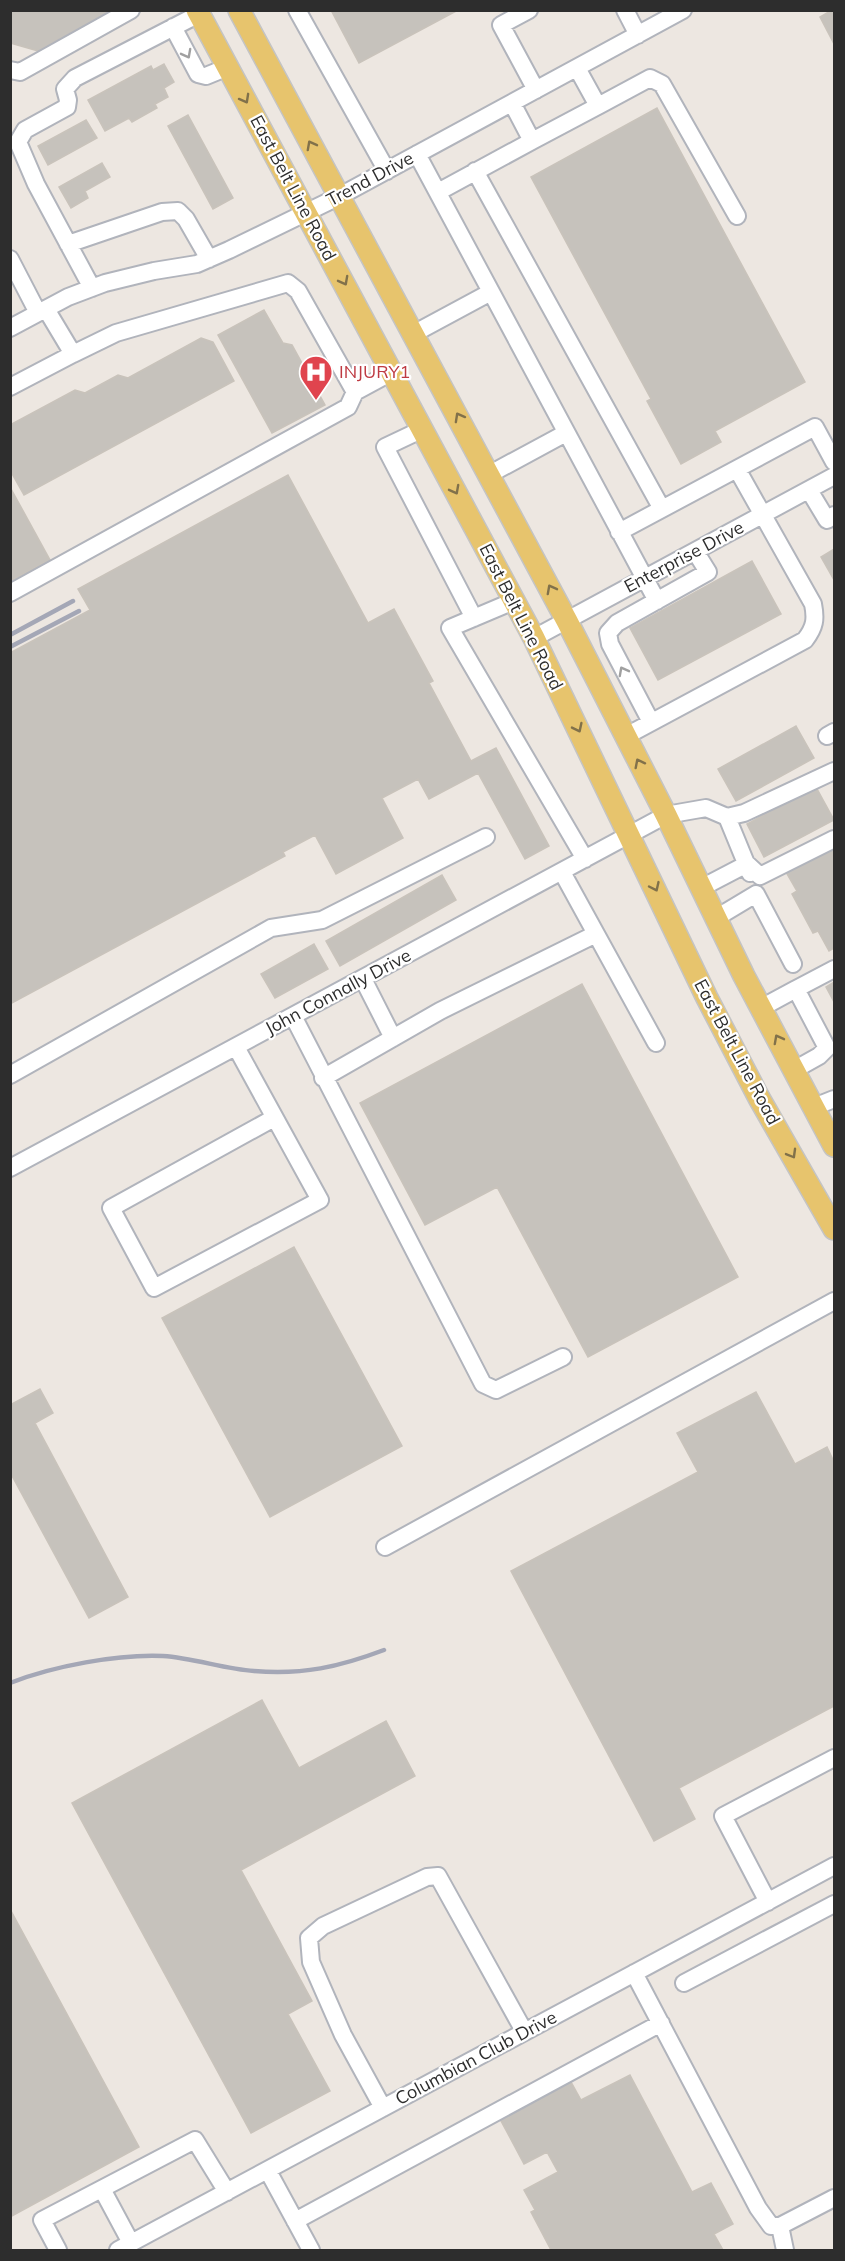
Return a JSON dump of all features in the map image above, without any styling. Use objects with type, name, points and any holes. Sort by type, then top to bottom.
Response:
[{"type":"main road","name":"East Belt Line Road","points":[[239,10],[567,621],[761,1008],[834,1146]]},
{"type":"main road","name":"East Belt Line Road","points":[[198,12],[307,211],[534,638],[712,1008],[759,1098],[834,1229]]},
{"type":"street","points":[[10,70],[20,72],[131,10]]},
{"type":"street","points":[[297,10],[387,171]]},
{"type":"street","points":[[529,10],[501,25],[536,90]]},
{"type":"street","points":[[625,10],[638,35]]},
{"type":"street","name":"Trend Drive","points":[[10,328],[68,297],[92,288],[154,271],[197,264],[209,259],[338,197],[683,10]]},
{"type":"street","points":[[92,288],[36,184],[18,142],[25,130],[67,107],[65,88],[75,78],[198,12]]},
{"type":"street","points":[[173,27],[198,74],[206,76],[228,67]]},
{"type":"street","points":[[577,68],[598,106]]},
{"type":"street","points":[[438,192],[650,78],[662,84],[737,216]]},
{"type":"street","points":[[512,103],[532,141]]},
{"type":"street","points":[[417,154],[657,601]]},
{"type":"street","points":[[475,171],[662,509]]},
{"type":"street","points":[[68,244],[162,212],[178,211],[186,219],[209,259]]},
{"type":"street","points":[[10,259],[42,311],[73,354]]},
{"type":"street","points":[[10,387],[116,333],[288,283],[298,291],[355,392]]},
{"type":"street","points":[[413,334],[491,292]]},
{"type":"street","points":[[10,593],[348,407],[355,392],[392,372]]},
{"type":"street","points":[[619,532],[814,427],[834,462]]},
{"type":"street","points":[[423,429],[385,447],[474,618]]},
{"type":"street","points":[[490,474],[566,433]]},
{"type":"street","points":[[626,736],[805,640],[812,631],[816,619],[813,604],[737,469]]},
{"type":"street","name":"Enterprise Drive","points":[[534,638],[834,476]]},
{"type":"street","points":[[809,490],[827,519],[834,515]]},
{"type":"street","points":[[651,722],[610,644],[608,633],[617,623],[708,573],[696,551]]},
{"type":"street","points":[[514,601],[450,628],[585,859]]},
{"type":"street","points":[[792,964],[756,894],[747,864],[727,817],[744,813],[834,771]]},
{"type":"street","name":"John Connally Drive","points":[[10,1168],[666,815],[706,808],[727,817]]},
{"type":"street","points":[[10,1075],[271,928],[322,920],[486,837]]},
{"type":"street","points":[[747,864],[760,876],[834,839]]},
{"type":"street","points":[[701,888],[747,864]]},
{"type":"street","points":[[561,872],[656,1043]]},
{"type":"street","points":[[716,918],[756,894]]},
{"type":"street","points":[[323,1078],[440,1011],[596,934]]},
{"type":"street","points":[[761,1008],[834,969]]},
{"type":"street","points":[[363,979],[393,1038]]},
{"type":"street","points":[[794,1070],[819,1056],[827,1048],[796,989]]},
{"type":"street","points":[[293,1016],[483,1384],[496,1390],[563,1357]]},
{"type":"street","points":[[236,1047],[320,1200],[154,1288],[111,1209],[274,1118]]},
{"type":"street","points":[[814,1107],[834,1099]]},
{"type":"street","points":[[385,1547],[834,1301]]},
{"type":"street","points":[[768,1902],[723,1816],[834,1758]]},
{"type":"street","name":"Columbian Club Drive","points":[[125,2247],[834,1866]]},
{"type":"street","points":[[383,2108],[343,2035],[311,1962],[309,1938],[323,1926],[427,1877],[438,1876],[524,2031]]},
{"type":"street","points":[[684,1983],[834,1904]]},
{"type":"street","points":[[634,1973],[758,2208],[771,2226],[780,2226],[834,2198]]},
{"type":"street","points":[[295,2221],[661,2023]]},
{"type":"street","points":[[58,2250],[42,2220],[195,2140],[227,2192]]},
{"type":"street","points":[[268,2170],[311,2250]]},
{"type":"street","points":[[102,2188],[125,2247]]},
{"type":"street","points":[[780,2226],[785,2250]]},
{"type":"building","points":[[10,10],[113,10],[38,51],[10,43]]},
{"type":"building","points":[[331,10],[458,10],[359,63]]},
{"type":"building","points":[[834,10],[834,44],[820,17]]},
{"type":"building","points":[[164,64],[174,82],[164,88],[168,97],[155,104],[157,108],[132,122],[129,118],[105,131],[88,100],[151,66],[153,70]]},
{"type":"building","points":[[657,108],[805,382],[715,431],[721,442],[681,464],[647,401],[651,399],[531,177]]},
{"type":"building","points":[[188,115],[233,198],[213,209],[168,126]]},
{"type":"building","points":[[86,120],[97,138],[48,165],[38,146]]},
{"type":"building","points":[[102,163],[110,177],[85,191],[88,198],[71,208],[59,187]]},
{"type":"building","points":[[264,310],[283,343],[292,345],[325,405],[272,433],[218,335]]},
{"type":"building","points":[[201,338],[213,342],[234,381],[24,495],[10,470],[10,425],[75,390],[85,393],[118,375],[128,378]]},
{"type":"building","points":[[288,475],[368,623],[394,609],[433,681],[429,683],[471,761],[496,748],[549,846],[525,859],[478,773],[429,799],[418,779],[382,798],[403,838],[336,874],[315,835],[283,852],[285,856],[10,1004],[10,653],[90,610],[78,589]]},
{"type":"building","points":[[10,487],[50,560],[10,581]]},
{"type":"building","points":[[834,549],[834,580],[821,557]]},
{"type":"building","points":[[752,561],[781,614],[658,680],[630,628]]},
{"type":"building","points":[[796,726],[814,758],[736,801],[718,769]]},
{"type":"building","points":[[816,787],[834,820],[764,857],[747,824]]},
{"type":"building","points":[[834,846],[834,948],[829,951],[818,931],[813,933],[792,894],[797,891],[786,872]]},
{"type":"building","points":[[442,875],[456,900],[340,966],[326,941]]},
{"type":"building","points":[[314,944],[328,969],[275,998],[261,974]]},
{"type":"building","points":[[834,982],[834,1002],[826,987]]},
{"type":"building","points":[[582,984],[738,1277],[588,1357],[497,1187],[425,1225],[360,1103]]},
{"type":"building","points":[[294,1247],[402,1446],[270,1517],[162,1318]]},
{"type":"building","points":[[40,1389],[53,1413],[35,1423],[128,1597],[89,1618],[10,1472],[10,1405]]},
{"type":"building","points":[[756,1392],[795,1464],[827,1447],[834,1462],[834,1706],[679,1788],[695,1819],[654,1841],[511,1571],[698,1472],[677,1433]]},
{"type":"building","points":[[262,1700],[299,1768],[386,1721],[415,1776],[241,1870],[312,2001],[288,2014],[330,2091],[251,2133],[72,1803]]},
{"type":"building","points":[[10,1909],[139,2147],[10,2217]]},
{"type":"building","points":[[630,2075],[692,2192],[711,2183],[733,2224],[714,2234],[723,2250],[551,2250],[531,2212],[535,2210],[524,2190],[558,2172],[547,2152],[524,2164],[500,2119],[571,2082],[581,2100]]},
{"type":"railway","points":[[10,635],[73,601]]},
{"type":"railway","points":[[10,647],[79,611]]},
{"type":"railway","points":[[10,1683],[65,1666],[126,1657],[163,1656],[243,1670],[289,1672],[336,1665],[384,1650]]},
{"type":"place","name":"INJURY1","points":[[316,401]]}]
